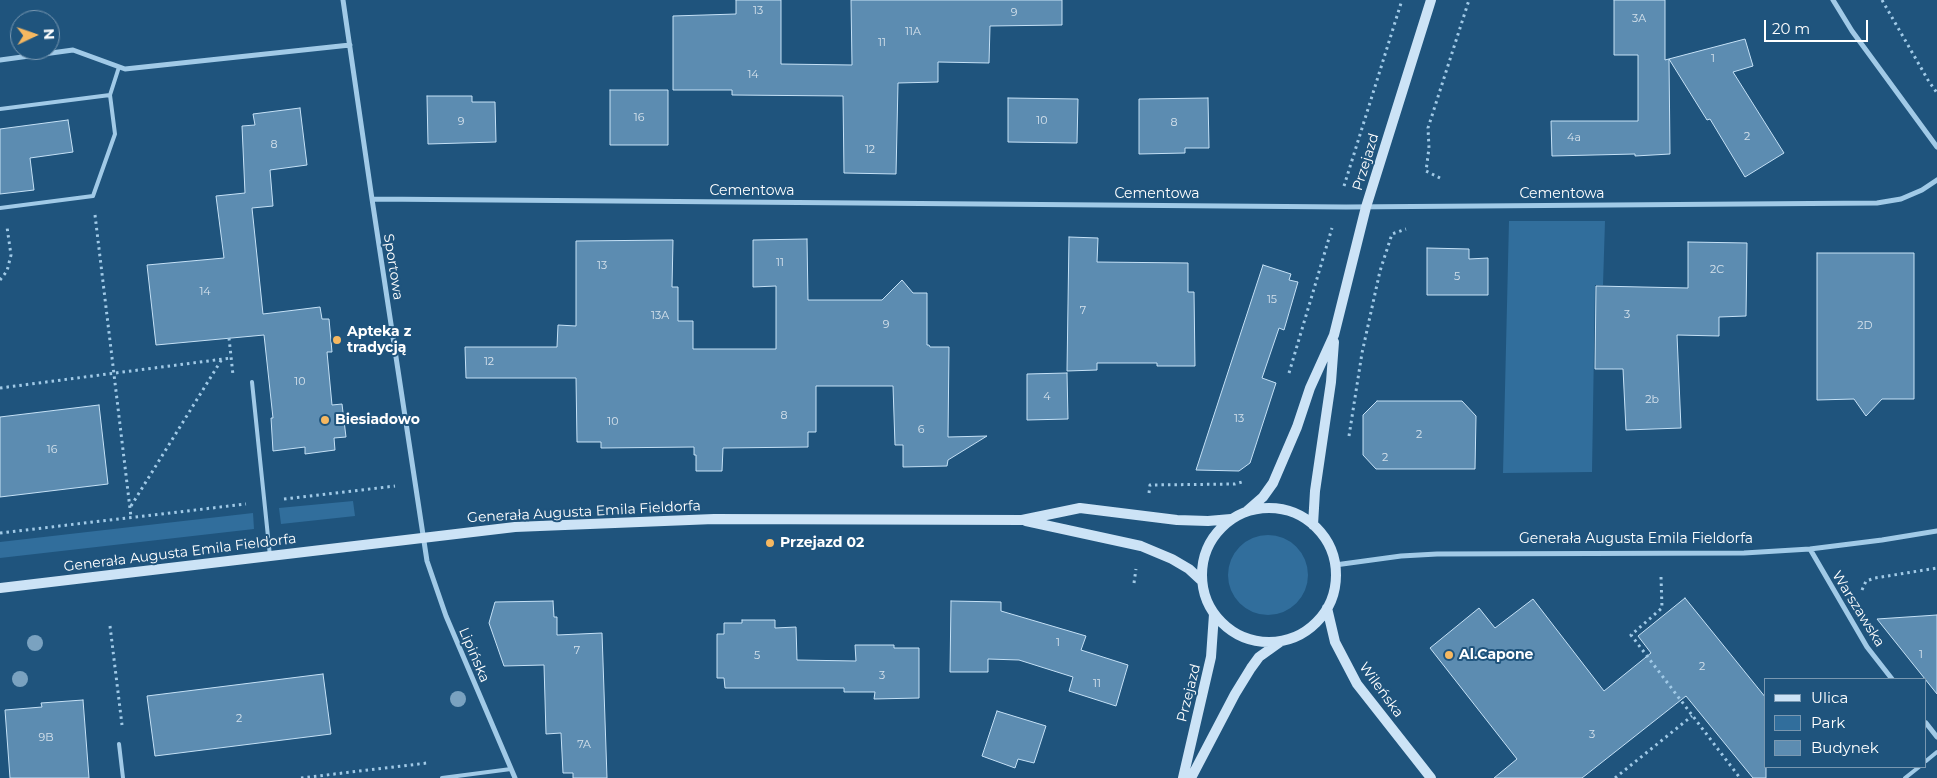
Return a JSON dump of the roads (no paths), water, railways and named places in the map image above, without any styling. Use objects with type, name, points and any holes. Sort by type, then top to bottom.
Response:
[{"type":"street","name":"Sportowa","points":[[343,0],[423,537]]},
{"type":"street","name":"Przejazd","points":[[1247,511],[1263,497],[1273,483],[1297,427],[1310,388],[1334,335],[1366,207],[1431,0]]},
{"type":"street","points":[[1834,0],[1852,31],[1937,147]]},
{"type":"street","points":[[0,60],[73,50],[125,69],[350,44]]},
{"type":"street","name":"Cementowa","points":[[372,199],[1366,207],[1877,203],[1901,199],[1922,190],[1937,180]]},
{"type":"street","name":"Przejazd","points":[[1313,525],[1315,492],[1332,382],[1334,335]]},
{"type":"street","name":"Generała Augusta Emila Fieldorfa","points":[[0,588],[515,527],[714,519],[1022,520],[1080,508],[1177,520],[1208,521],[1231,519]]},
{"type":"street","points":[[1191,778],[1235,694],[1251,668],[1264,653],[1281,642],[1308,630],[1319,620],[1333,595],[1336,580],[1332,551],[1325,538],[1313,525],[1299,515],[1282,509],[1264,508],[1247,511],[1231,519],[1218,531],[1208,546],[1202,563],[1205,598],[1214,614],[1225,627],[1238,635],[1252,640],[1281,642]]},
{"type":"street","name":"Generała Augusta Emila Fieldorfa","points":[[1022,520],[1141,546],[1172,559],[1189,569],[1202,580]]},
{"type":"street","name":"Generała Augusta Emila Fieldorfa","points":[[1335,565],[1401,556],[1437,554],[1744,553],[1810,549],[1937,531]]},
{"type":"street","name":"Lipińska","points":[[423,537],[427,561],[438,596],[515,778]]},
{"type":"street","name":"Warszawska","points":[[1810,549],[1867,647],[1891,678]]},
{"type":"street","name":"Wileńska","points":[[1327,608],[1335,642],[1356,684],[1431,778]]},
{"type":"street","name":"Przejazd","points":[[1183,778],[1211,657],[1214,614]]},
{"type":"street","points":[[1927,724],[1937,737]]},
{"type":"lane","points":[[2,208],[93,196],[115,134],[110,95],[119,67]]},
{"type":"lane","points":[[0,108],[110,95]]},
{"type":"lane","points":[[252,382],[270,556]]},
{"type":"lane","points":[[119,744],[124,778]]},
{"type":"lane","points":[[1927,760],[1937,752]]},
{"type":"lane","points":[[1905,778],[1918,768]]},
{"type":"lane","points":[[442,778],[511,769]]},
{"type":"place","name":"Apteka z tradycją","points":[[337,340]]},
{"type":"place","name":"Biesiadowo","points":[[325,420]]},
{"type":"place","name":"Przejazd 02","points":[[770,543]]},
{"type":"place","name":"Al.Capone","points":[[1449,655]]}]
